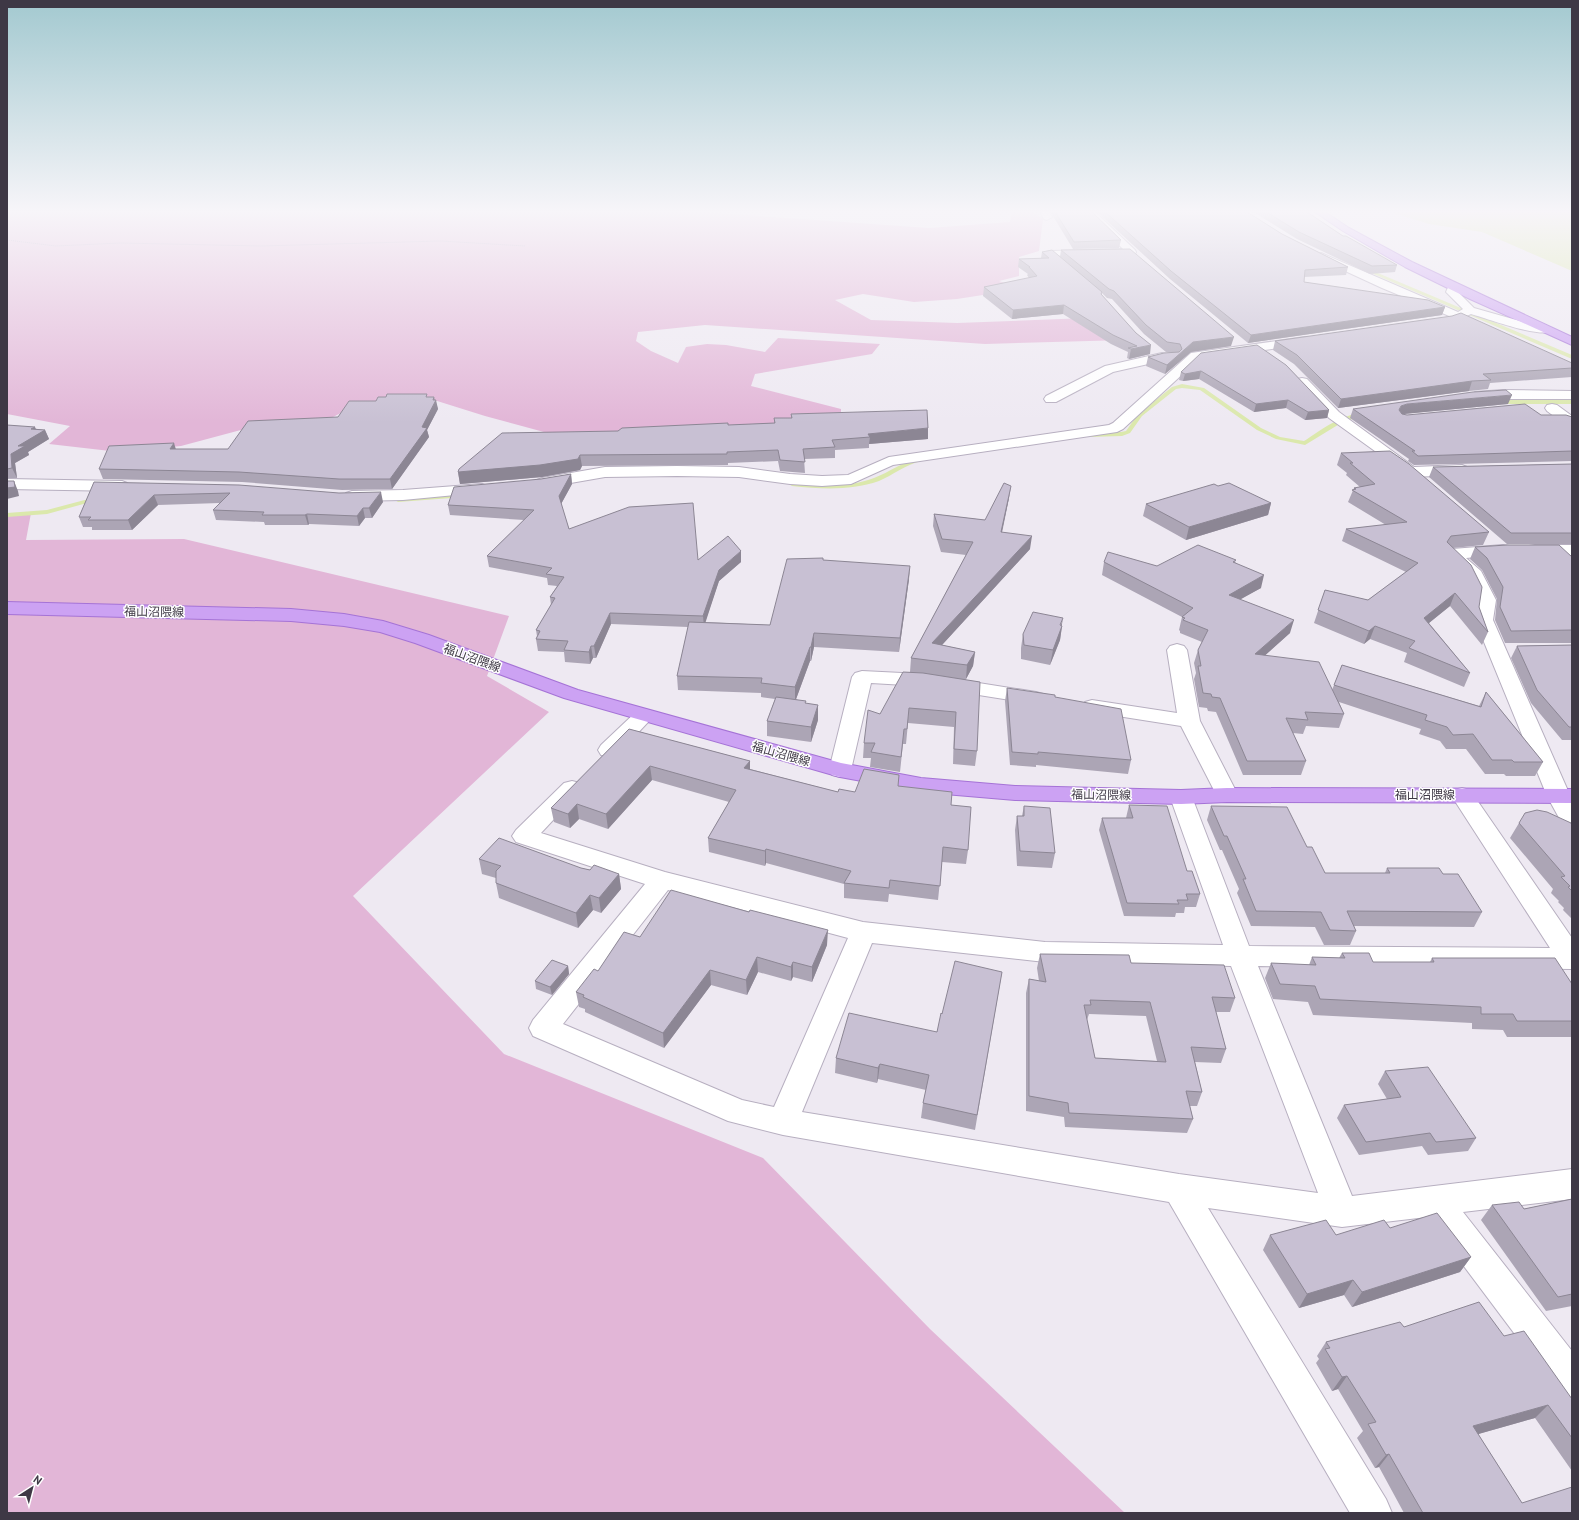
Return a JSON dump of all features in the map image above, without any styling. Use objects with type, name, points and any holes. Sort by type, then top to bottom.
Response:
[{"type":"main road","points":[[1442,281],[1572,342]]},
{"type":"main road","name":"福山沼隈線","points":[[7,608],[291,615],[344,620],[383,627],[422,639],[571,694],[840,770],[921,785],[1015,793],[1181,797],[1227,795],[1565,796]]},
{"type":"street","points":[[1375,281],[1464,313],[1546,330]]},
{"type":"street","points":[[1453,287],[1451,292],[1464,313],[1480,325]]},
{"type":"street","points":[[1435,322],[1449,320],[1464,313]]},
{"type":"street","points":[[1051,399],[1109,369],[1162,357],[1195,356],[1321,338]]},
{"type":"street","points":[[1232,339],[1277,360]]},
{"type":"street","points":[[1151,347],[1162,357]]},
{"type":"street","points":[[526,485],[605,472],[739,472],[822,482],[851,479],[889,461],[1118,426],[1195,356]]},
{"type":"street","points":[[1294,373],[1343,419],[1429,487]]},
{"type":"street","points":[[1469,396],[1503,394],[1572,395]]},
{"type":"street","points":[[1572,408],[1545,408],[1572,423]]},
{"type":"street","points":[[1343,419],[1365,424]]},
{"type":"street","points":[[1411,472],[1480,470]]},
{"type":"street","points":[[7,484],[133,486]]},
{"type":"street","points":[[335,495],[403,495],[494,488]]},
{"type":"street","points":[[1484,534],[1502,550]]},
{"type":"street","points":[[1572,550],[1502,550],[1452,554],[1475,575],[1487,600],[1484,620],[1496,651],[1565,796],[1572,821]]},
{"type":"street","points":[[1177,650],[1190,721],[1227,795]]},
{"type":"street","points":[[1496,651],[1519,650]]},
{"type":"street","points":[[840,770],[862,677],[922,680],[1190,721]]},
{"type":"street","points":[[644,715],[524,836],[662,880],[863,932],[1045,952],[1240,956],[1572,958]]},
{"type":"street","points":[[1462,795],[1572,958]]},
{"type":"street","points":[[1181,797],[1240,956],[1342,1212]]},
{"type":"street","points":[[662,880],[543,1028],[738,1112],[783,1122],[1179,1189],[1342,1212],[1435,1202],[1572,1184]]},
{"type":"street","points":[[783,1122],[863,932]]},
{"type":"street","points":[[1179,1189],[1372,1513]]},
{"type":"street","points":[[1435,1202],[1572,1380]]},
{"type":"shaded area","points":[[7,281],[999,281],[1017,287],[1015,290],[957,299],[914,302],[863,294],[835,300],[871,320],[957,323],[1087,318],[1126,340],[985,344],[705,325],[638,332],[636,341],[651,351],[678,363],[686,347],[707,344],[726,345],[765,352],[778,338],[880,344],[872,354],[755,374],[751,386],[841,409],[841,417],[699,430],[555,435],[434,400],[352,407],[318,425],[252,427],[181,446],[119,452],[49,444],[70,426],[7,414]]},
{"type":"shaded area","points":[[31,513],[26,540],[184,539],[509,616],[487,676],[549,712],[353,896],[504,1054],[763,1158],[930,1329],[1125,1513],[7,1513],[7,514]]},
{"type":"building","points":[[1013,281],[1089,281],[1102,292],[1101,294],[1136,333],[1151,345],[1131,349],[1128,348],[1137,346],[1113,335],[1064,305],[1013,310],[984,287]]},
{"type":"building","points":[[1099,281],[1168,281],[1234,337],[1193,342],[1167,365],[1148,357],[1164,353],[1179,352],[1182,349],[1180,344],[1167,342],[1146,325],[1114,291]]},
{"type":"building","points":[[1183,281],[1304,281],[1428,300],[1445,307],[1251,335]]},
{"type":"building","points":[[1461,313],[1572,363],[1572,368],[1483,374],[1491,380],[1472,381],[1341,399],[1297,355],[1275,341],[1452,316]]},
{"type":"building","points":[[1257,345],[1286,365],[1329,410],[1308,412],[1288,400],[1256,404],[1201,371],[1185,374],[1181,372],[1201,353]]},
{"type":"building","points":[[1506,390],[1512,395],[1407,404],[1401,406],[1399,410],[1402,414],[1407,415],[1525,404],[1541,415],[1566,415],[1572,417],[1572,451],[1418,456],[1412,451],[1415,451],[1353,409],[1473,392]]},
{"type":"building","points":[[387,394],[427,394],[426,397],[434,397],[433,400],[436,400],[422,427],[427,428],[390,479],[339,479],[239,472],[99,469],[109,446],[174,443],[170,449],[228,449],[248,421],[338,417],[349,401],[376,401],[378,397],[386,397]]},
{"type":"building","points":[[927,410],[928,428],[868,434],[870,437],[832,440],[835,447],[803,449],[805,462],[780,460],[778,450],[727,452],[727,454],[580,455],[578,459],[540,465],[458,472],[459,469],[502,433],[618,431],[622,428],[728,423],[728,425],[775,423],[774,418],[792,418],[791,414]]},
{"type":"building","points":[[7,425],[35,427],[31,429],[45,430],[18,446],[25,446],[11,454],[12,468],[7,469]]},
{"type":"building","points":[[1390,451],[1409,464],[1489,532],[1451,536],[1447,542],[1471,565],[1482,587],[1479,607],[1488,632],[1455,593],[1424,618],[1470,673],[1409,648],[1415,641],[1375,626],[1369,631],[1318,610],[1325,590],[1368,600],[1418,563],[1346,529],[1407,522],[1352,490],[1356,489],[1354,488],[1375,484],[1350,463],[1353,463],[1341,453]]},
{"type":"building","points":[[1572,464],[1572,533],[1511,533],[1433,467]]},
{"type":"building","points":[[571,474],[559,496],[569,529],[629,507],[693,503],[698,560],[728,536],[741,551],[719,570],[703,616],[610,613],[594,646],[591,646],[589,652],[564,650],[568,641],[536,639],[540,631],[536,630],[555,598],[550,597],[564,577],[546,574],[552,568],[487,556],[534,510],[448,505],[454,487],[541,479]]},
{"type":"building","points":[[7,481],[14,481],[15,487],[7,488]]},
{"type":"building","points":[[94,482],[239,485],[339,493],[381,492],[369,508],[363,508],[357,516],[307,514],[262,515],[264,512],[213,510],[230,493],[154,495],[128,520],[88,520],[91,517],[79,517]]},
{"type":"building","points":[[1004,483],[1011,486],[1001,532],[1032,536],[932,643],[975,652],[967,665],[911,658],[973,542],[942,539],[934,514],[985,520]]},
{"type":"building","points":[[1229,483],[1271,503],[1189,527],[1146,504],[1214,484],[1218,486]]},
{"type":"building","points":[[1198,545],[1236,560],[1233,562],[1264,575],[1229,595],[1294,620],[1255,654],[1319,662],[1344,714],[1305,712],[1308,720],[1286,718],[1306,761],[1247,761],[1220,698],[1212,697],[1211,694],[1203,693],[1198,666],[1201,666],[1198,650],[1208,630],[1183,620],[1185,618],[1182,617],[1193,608],[1104,562],[1108,552],[1157,566]]},
{"type":"building","points":[[1507,545],[1559,545],[1572,557],[1572,630],[1511,631],[1500,607],[1503,587],[1487,558],[1475,547]]},
{"type":"building","points":[[823,558],[823,560],[910,566],[900,638],[814,633],[811,647],[795,687],[761,683],[762,678],[677,676],[689,622],[770,625],[787,559]]},
{"type":"building","points":[[1033,612],[1063,618],[1060,625],[1062,626],[1053,650],[1024,645],[1023,634]]},
{"type":"building","points":[[1572,645],[1572,727],[1569,727],[1537,690],[1517,646]]},
{"type":"building","points":[[1342,665],[1481,707],[1486,692],[1543,762],[1492,760],[1473,734],[1453,735],[1447,727],[1425,720],[1427,715],[1334,685]]},
{"type":"building","points":[[903,672],[923,673],[980,682],[977,751],[954,749],[956,712],[909,708],[907,729],[904,729],[901,757],[871,752],[875,743],[864,743],[868,710],[880,714]]},
{"type":"building","points":[[1007,688],[1055,695],[1055,697],[1121,709],[1131,760],[1038,752],[1038,754],[1012,752]]},
{"type":"building","points":[[776,697],[806,701],[805,703],[818,705],[811,727],[767,721]]},
{"type":"building","points":[[629,729],[750,761],[744,768],[838,792],[839,789],[855,792],[864,769],[899,775],[898,786],[952,792],[951,805],[971,807],[968,850],[943,847],[940,886],[890,880],[889,888],[844,883],[851,871],[766,849],[765,851],[708,838],[736,790],[650,766],[606,814],[577,804],[568,814],[551,808]]},
{"type":"building","points":[[1129,805],[1167,806],[1187,871],[1192,871],[1200,894],[1186,894],[1188,900],[1177,900],[1179,904],[1127,903],[1102,818],[1133,818]]},
{"type":"building","points":[[1024,806],[1050,808],[1055,853],[1020,851],[1017,816],[1024,816]]},
{"type":"building","points":[[1211,806],[1287,807],[1307,847],[1312,847],[1325,873],[1390,873],[1387,868],[1439,868],[1443,874],[1458,874],[1482,912],[1347,911],[1356,931],[1330,930],[1321,912],[1256,911],[1243,879],[1246,879],[1227,836],[1224,836]]},
{"type":"building","points":[[1537,810],[1547,812],[1571,823],[1572,825],[1572,891],[1568,887],[1570,886],[1561,877],[1565,876],[1519,823],[1525,813]]},
{"type":"building","points":[[499,838],[581,868],[590,870],[594,865],[619,874],[599,898],[590,895],[576,913],[496,883],[496,871],[501,866],[479,859]]},
{"type":"building","points":[[671,890],[749,912],[750,910],[828,930],[812,967],[793,962],[791,967],[757,957],[746,980],[710,970],[663,1033],[583,997],[584,995],[576,992],[594,969],[598,971],[624,932],[640,937]]},
{"type":"building","points":[[1342,953],[1369,953],[1373,962],[1434,962],[1432,958],[1555,958],[1572,984],[1572,1021],[1517,1021],[1513,1014],[1481,1014],[1481,1007],[1320,999],[1315,986],[1280,984],[1271,963],[1316,965],[1312,957],[1345,958]]},
{"type":"building","points":[[1040,954],[1129,955],[1131,963],[1224,965],[1235,998],[1212,997],[1226,1049],[1191,1047],[1202,1092],[1186,1091],[1193,1119],[1069,1113],[1068,1103],[1029,1096],[1029,979],[1046,982]],"holes":[[[1090,1000],[1150,1002],[1166,1062],[1095,1058],[1084,1005],[1091,1005]]]},
{"type":"building","points":[[552,960],[568,966],[550,987],[535,981]]},
{"type":"building","points":[[955,961],[1002,972],[977,1115],[923,1103],[929,1075],[880,1064],[878,1068],[836,1058],[849,1013],[937,1032]]},
{"type":"building","points":[[1428,1067],[1476,1138],[1436,1142],[1430,1133],[1366,1142],[1344,1105],[1401,1097],[1385,1071]]},
{"type":"building","points":[[1572,1199],[1572,1294],[1558,1297],[1492,1205],[1519,1202],[1524,1209]]},
{"type":"building","points":[[1437,1213],[1471,1257],[1362,1292],[1353,1280],[1307,1294],[1270,1235],[1326,1220],[1336,1235],[1384,1220],[1390,1228]]},
{"type":"building","points":[[1479,1302],[1504,1336],[1524,1331],[1572,1399],[1572,1438],[1548,1405],[1473,1426],[1522,1503],[1572,1487],[1572,1513],[1423,1513],[1389,1454],[1386,1455],[1368,1424],[1376,1422],[1347,1376],[1342,1377],[1325,1349],[1330,1348],[1326,1342],[1400,1322],[1404,1327]]},
{"type":"waterway","points":[[1393,281],[1572,357]]},
{"type":"waterway","points":[[1088,435],[1122,434],[1128,432],[1140,415],[1174,388],[1182,386],[1202,389],[1259,429],[1278,438],[1292,441],[1305,443],[1345,418],[1362,416]]},
{"type":"waterway","points":[[1498,402],[1572,402]]},
{"type":"waterway","points":[[792,484],[824,487],[856,485],[883,477],[907,463],[919,460]]},
{"type":"waterway","points":[[398,500],[463,496]]},
{"type":"waterway","points":[[7,515],[47,512],[96,499]]}]
